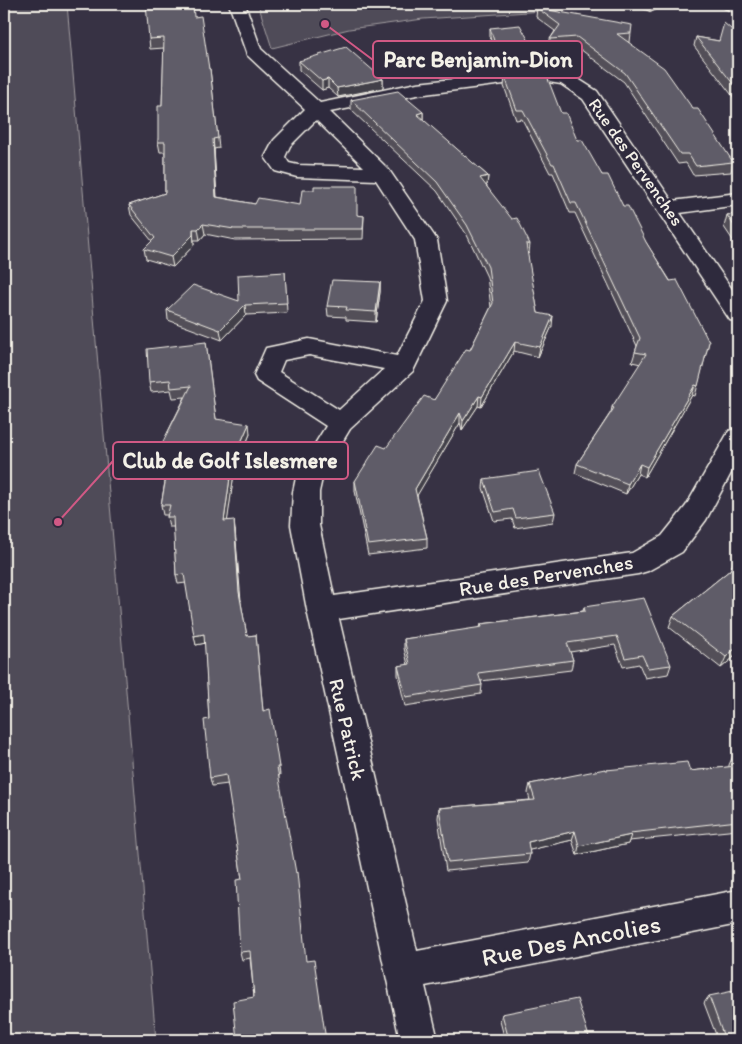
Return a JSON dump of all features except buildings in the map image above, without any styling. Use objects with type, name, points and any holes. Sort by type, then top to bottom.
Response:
[{"type":"street","name":"Rue Patrick","points":[[237,4],[253,52],[316,109],[382,174],[426,240],[436,301],[404,366],[341,423],[310,474],[306,492],[305,525],[322,610],[419,1040]]},
{"type":"street","points":[[732,4],[738,8]]},
{"type":"street","name":"Rue des Pervenches","points":[[316,109],[418,89],[536,75],[566,79],[590,95],[738,314]]},
{"type":"street","points":[[316,109],[282,144],[275,157],[282,167],[298,171],[382,174]]},
{"type":"street","points":[[668,208],[738,199]]},
{"type":"street","points":[[341,423],[266,375],[274,354],[309,347],[404,366]]},
{"type":"street","name":"Rue des Pervenches","points":[[322,610],[638,563],[672,544],[696,513],[738,437]]},
{"type":"street","name":"Rue Des Ancolies","points":[[403,972],[738,907]]},
{"type":"shaded area","points":[[4,4],[67,4],[156,1040],[4,1040]]},
{"type":"shaded area","points":[[258,4],[583,4],[588,8],[423,19],[349,29],[272,48]]},
{"type":"place","name":"Parc Benjamin-Dion","points":[[325,24]]},
{"type":"place","name":"Club de Golf Islesmere","points":[[58,522]]}]
